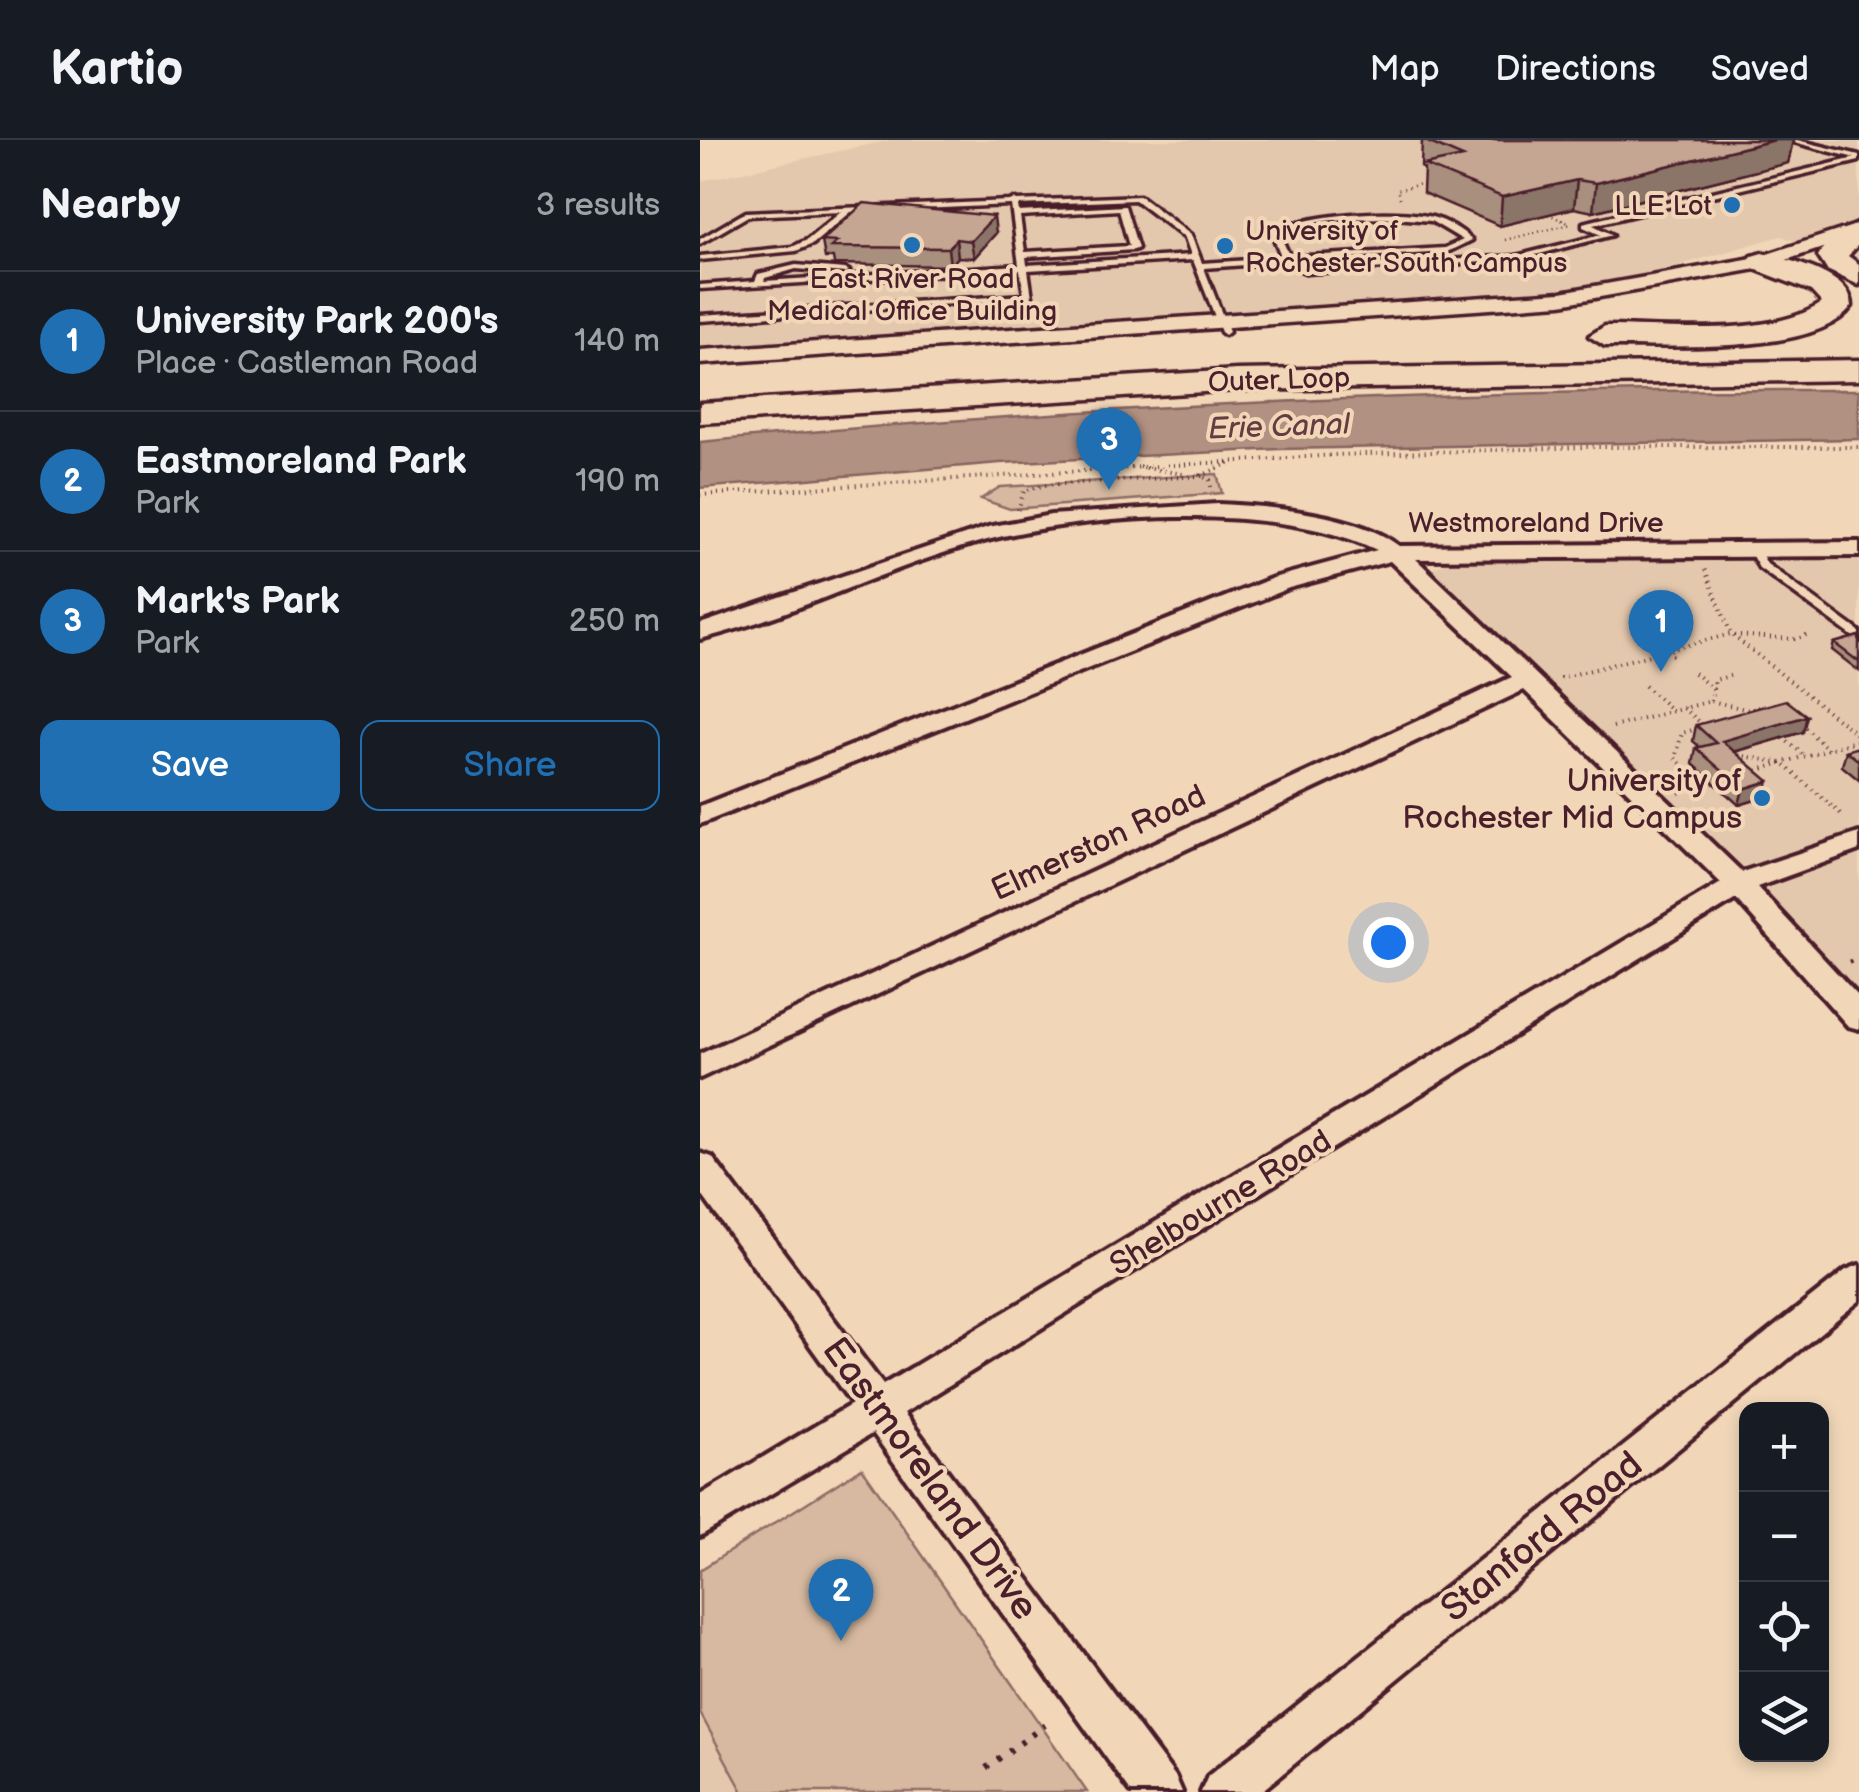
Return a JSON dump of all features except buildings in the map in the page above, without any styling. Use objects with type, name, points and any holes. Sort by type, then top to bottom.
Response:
[{"type":"highway","points":[[1859,231],[1838,246],[1833,257],[1859,277]]},
{"type":"highway","points":[[1762,262],[1797,261],[1859,277]]},
{"type":"highway","points":[[1568,338],[1785,328],[1818,321],[1837,306],[1837,296],[1822,285],[1762,262]]},
{"type":"highway","points":[[851,379],[1094,358],[1355,346]]},
{"type":"highway","name":"Outer Loop","points":[[700,391],[851,379],[1349,355],[1859,348]]},
{"type":"highway","name":"Outer Loop","points":[[700,413],[1090,387],[1430,375],[1859,370]]},
{"type":"highway","points":[[700,435],[1030,404],[1430,375]]},
{"type":"street","points":[[700,357],[1592,304],[1744,274],[1762,262],[1859,231]]},
{"type":"street","points":[[700,367],[1223,327]]},
{"type":"street","name":"Westmoreland Drive","points":[[700,632],[988,533],[1051,521],[1258,511],[1340,528],[1396,554],[1859,549]]},
{"type":"street","points":[[700,816],[1281,583],[1350,560],[1396,554],[1739,885],[1824,974],[1859,1018]]},
{"type":"street","name":"Elmerston Road","points":[[700,1068],[1526,680]]},
{"type":"street","name":"Shelbourne Road","points":[[700,1517],[1739,885],[1760,873],[1859,842]]},
{"type":"street","name":"Eastmoreland Drive","points":[[700,1166],[1159,1792]]},
{"type":"street","name":"Stanford Road","points":[[1224,1792],[1859,1280]]},
{"type":"lane","points":[[1787,144],[1859,158]]},
{"type":"lane","points":[[700,287],[1024,267],[1287,260],[1447,250],[1468,240],[1438,222],[1408,216],[1299,223],[1281,227],[1276,234],[1287,260],[1306,271],[1516,258],[1609,235],[1586,225],[1859,158]]},
{"type":"lane","points":[[700,242],[746,214],[1137,198],[1172,220],[1188,236],[1223,327]]},
{"type":"lane","points":[[700,318],[1028,297],[1014,201]]},
{"type":"lane","points":[[1016,214],[1122,208],[1134,248],[1022,255]]},
{"type":"lane","points":[[700,258],[793,249],[810,242],[850,209]]},
{"type":"lane","points":[[1754,550],[1762,566],[1859,636]]},
{"type":"path","points":[[1398,197],[1397,190],[1438,180]]},
{"type":"path","points":[[1514,250],[1497,242],[1571,224],[1548,214]]},
{"type":"path","points":[[700,495],[956,474],[1236,460],[1551,448],[1859,447]]},
{"type":"path","points":[[1018,502],[1024,491],[1045,484],[1201,476],[1236,460]]},
{"type":"path","points":[[1138,466],[1201,476],[1210,480],[1212,494]]},
{"type":"path","points":[[1702,562],[1732,635],[1858,741]]},
{"type":"path","points":[[1556,679],[1732,635],[1794,639],[1810,634]]},
{"type":"path","points":[[1667,651],[1676,658]]},
{"type":"path","points":[[1620,663],[1628,670]]},
{"type":"path","points":[[1694,673],[1713,689]]},
{"type":"path","points":[[1711,702],[1715,680],[1734,675]]},
{"type":"path","points":[[1645,686],[1673,712]]},
{"type":"path","points":[[1608,728],[1711,702],[1749,710],[1769,704]]},
{"type":"path","points":[[1684,708],[1714,734]]},
{"type":"path","points":[[1749,710],[1761,721]]},
{"type":"path","points":[[1798,722],[1828,749]]},
{"type":"path","points":[[1704,785],[1675,758],[1682,733],[1705,726]]},
{"type":"path","points":[[1783,738],[1805,756]]},
{"type":"path","points":[[1741,775],[1858,741]]},
{"type":"path","points":[[1730,753],[1782,763],[1841,814]]},
{"type":"path","points":[[1680,763],[1694,759]]},
{"type":"path","points":[[1676,794],[1714,783]]},
{"type":"path","points":[[1849,962],[1859,958]]},
{"type":"path","points":[[986,1768],[1045,1725]]},
{"type":"shaded area","name":"University of Rochester South Campus","points":[[891,140],[1859,140],[1859,263],[1781,236],[1653,273],[1538,292],[700,348],[700,181]]},
{"type":"shaded area","points":[[1217,474],[1222,493],[1010,509],[981,499],[1000,487]]},
{"type":"shaded area","name":"University of Rochester Mid Campus","points":[[1859,556],[1859,992],[1788,917],[1434,574],[1433,568],[1457,559]]},
{"type":"shaded area","points":[[862,1468],[1087,1792],[743,1792],[700,1713],[700,1570]]},
{"type":"shaded area","points":[[700,1713],[743,1792],[700,1792]]},
{"type":"water","name":"Erie Canal","points":[[1859,390],[1859,439],[1279,449],[1000,463],[700,488],[700,442],[845,429],[1134,409],[1424,396]]},
{"type":"place","name":"LLE Lot","points":[[1732,205]]},
{"type":"place","name":"East River Road Medical Office Building","points":[[912,245]]},
{"type":"place","name":"University of Rochester South Campus","points":[[1225,246]]},
{"type":"place","name":"Mark's Park","points":[[1109,490]]},
{"type":"place","name":"University Park 200's","points":[[1661,672]]},
{"type":"place","name":"University of Rochester Mid Campus","points":[[1762,798]]},
{"type":"place","name":"Eastmoreland Park","points":[[841,1641]]}]
